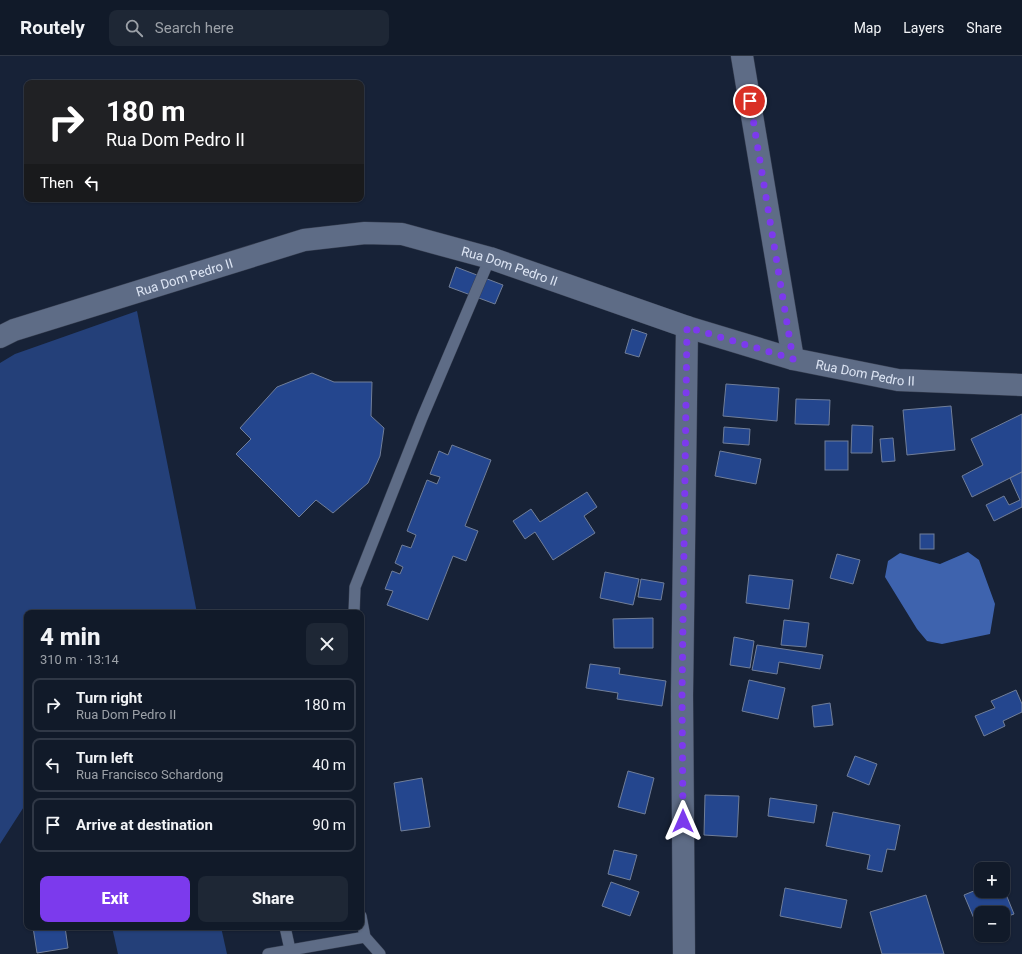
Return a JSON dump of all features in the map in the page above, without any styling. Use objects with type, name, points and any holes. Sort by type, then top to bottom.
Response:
[{"type":"street","points":[[742,56],[793,359]]},
{"type":"street","name":"Rua Dom Pedro II","points":[[0,337],[14,330],[304,240],[365,233],[402,234],[490,258],[687,327],[793,359],[898,380],[1022,385]]},
{"type":"street","points":[[684,954],[682,696],[687,327]]},
{"type":"lane","points":[[354,610],[355,587],[422,418],[490,258]]},
{"type":"lane","points":[[286,930],[290,952]]},
{"type":"lane","points":[[364,930],[365,937],[379,951],[380,954]]},
{"type":"lane","points":[[268,954],[290,952],[365,937]]},
{"type":"shaded area","points":[[137,311],[196,610],[24,610],[24,807],[0,844],[0,363],[15,354]]},
{"type":"shaded area","points":[[968,552],[979,560],[995,604],[990,634],[942,644],[927,641],[917,629],[885,577],[888,561],[900,553],[940,564]]},
{"type":"shaded area","points":[[113,930],[222,930],[227,954],[118,954]]},
{"type":"building","points":[[456,267],[503,285],[495,304],[449,287]]},
{"type":"building","points":[[632,329],[647,334],[639,357],[625,353]]},
{"type":"building","points":[[312,373],[334,382],[372,382],[371,416],[384,428],[380,456],[368,483],[333,513],[316,500],[299,517],[236,454],[251,439],[240,428],[277,387]]},
{"type":"building","points":[[726,384],[779,388],[777,421],[723,416]]},
{"type":"building","points":[[796,399],[830,400],[829,425],[795,424]]},
{"type":"building","points":[[951,406],[955,450],[907,455],[903,410]]},
{"type":"building","points":[[1022,414],[1022,472],[972,497],[962,476],[983,465],[971,439]]},
{"type":"building","points":[[852,425],[873,426],[872,453],[851,453]]},
{"type":"building","points":[[724,427],[750,429],[749,445],[723,443]]},
{"type":"building","points":[[893,438],[895,461],[882,462],[880,439]]},
{"type":"building","points":[[825,441],[848,441],[848,470],[825,470]]},
{"type":"building","points":[[452,445],[491,460],[465,526],[478,531],[466,561],[453,556],[428,620],[387,605],[393,591],[385,589],[392,571],[400,574],[403,567],[395,563],[402,545],[411,548],[416,535],[407,531],[427,480],[437,484],[440,477],[430,474],[439,451],[448,455]]},
{"type":"building","points":[[720,451],[761,459],[756,484],[715,476]]},
{"type":"building","points":[[1022,472],[1022,507],[994,521],[986,505],[1004,496],[1009,505],[1020,500],[1010,478]]},
{"type":"building","points":[[587,492],[597,507],[584,516],[595,533],[553,560],[535,532],[525,539],[513,521],[531,509],[540,522]]},
{"type":"building","points":[[920,534],[934,534],[934,549],[920,549]]},
{"type":"building","points":[[837,554],[860,560],[853,584],[830,578]]},
{"type":"building","points":[[605,572],[639,579],[633,605],[600,598]]},
{"type":"building","points":[[749,575],[793,580],[789,609],[746,603]]},
{"type":"building","points":[[641,579],[664,583],[661,600],[638,597]]},
{"type":"building","points":[[653,618],[653,648],[614,648],[613,619]]},
{"type":"building","points":[[784,620],[809,623],[806,647],[781,645]]},
{"type":"building","points":[[734,637],[754,641],[750,668],[730,665]]},
{"type":"building","points":[[757,645],[823,655],[820,669],[779,662],[777,674],[752,670]]},
{"type":"building","points":[[590,664],[620,668],[619,674],[666,681],[662,706],[617,699],[618,693],[586,688]]},
{"type":"building","points":[[749,680],[785,688],[778,719],[742,711]]},
{"type":"building","points":[[1016,690],[1022,704],[1022,712],[1003,721],[1005,726],[984,736],[975,716],[995,708],[991,701]]},
{"type":"building","points":[[830,703],[833,725],[814,727],[812,706]]},
{"type":"building","points":[[855,756],[877,764],[869,785],[847,776]]},
{"type":"building","points":[[628,771],[654,778],[645,814],[618,807]]},
{"type":"building","points":[[422,778],[430,827],[401,831],[394,783]]},
{"type":"building","points":[[705,795],[739,796],[737,837],[704,835]]},
{"type":"building","points":[[770,798],[817,805],[814,823],[768,816]]},
{"type":"building","points":[[833,812],[900,825],[895,850],[887,849],[882,872],[867,869],[870,855],[826,846]]},
{"type":"building","points":[[614,850],[637,855],[630,880],[608,874]]},
{"type":"building","points":[[611,882],[639,892],[630,916],[602,906]]},
{"type":"building","points":[[785,888],[847,900],[841,928],[780,916]]},
{"type":"building","points":[[974,891],[974,898],[1007,898],[1014,914],[1010,915],[1010,906],[974,906],[974,919],[964,895]]},
{"type":"building","points":[[926,895],[944,954],[882,954],[870,912]]},
{"type":"building","points":[[33,930],[65,930],[68,948],[37,953]]},
{"type":"route","points":[[683,821],[682,696],[687,327],[793,359],[750,101]]}]
